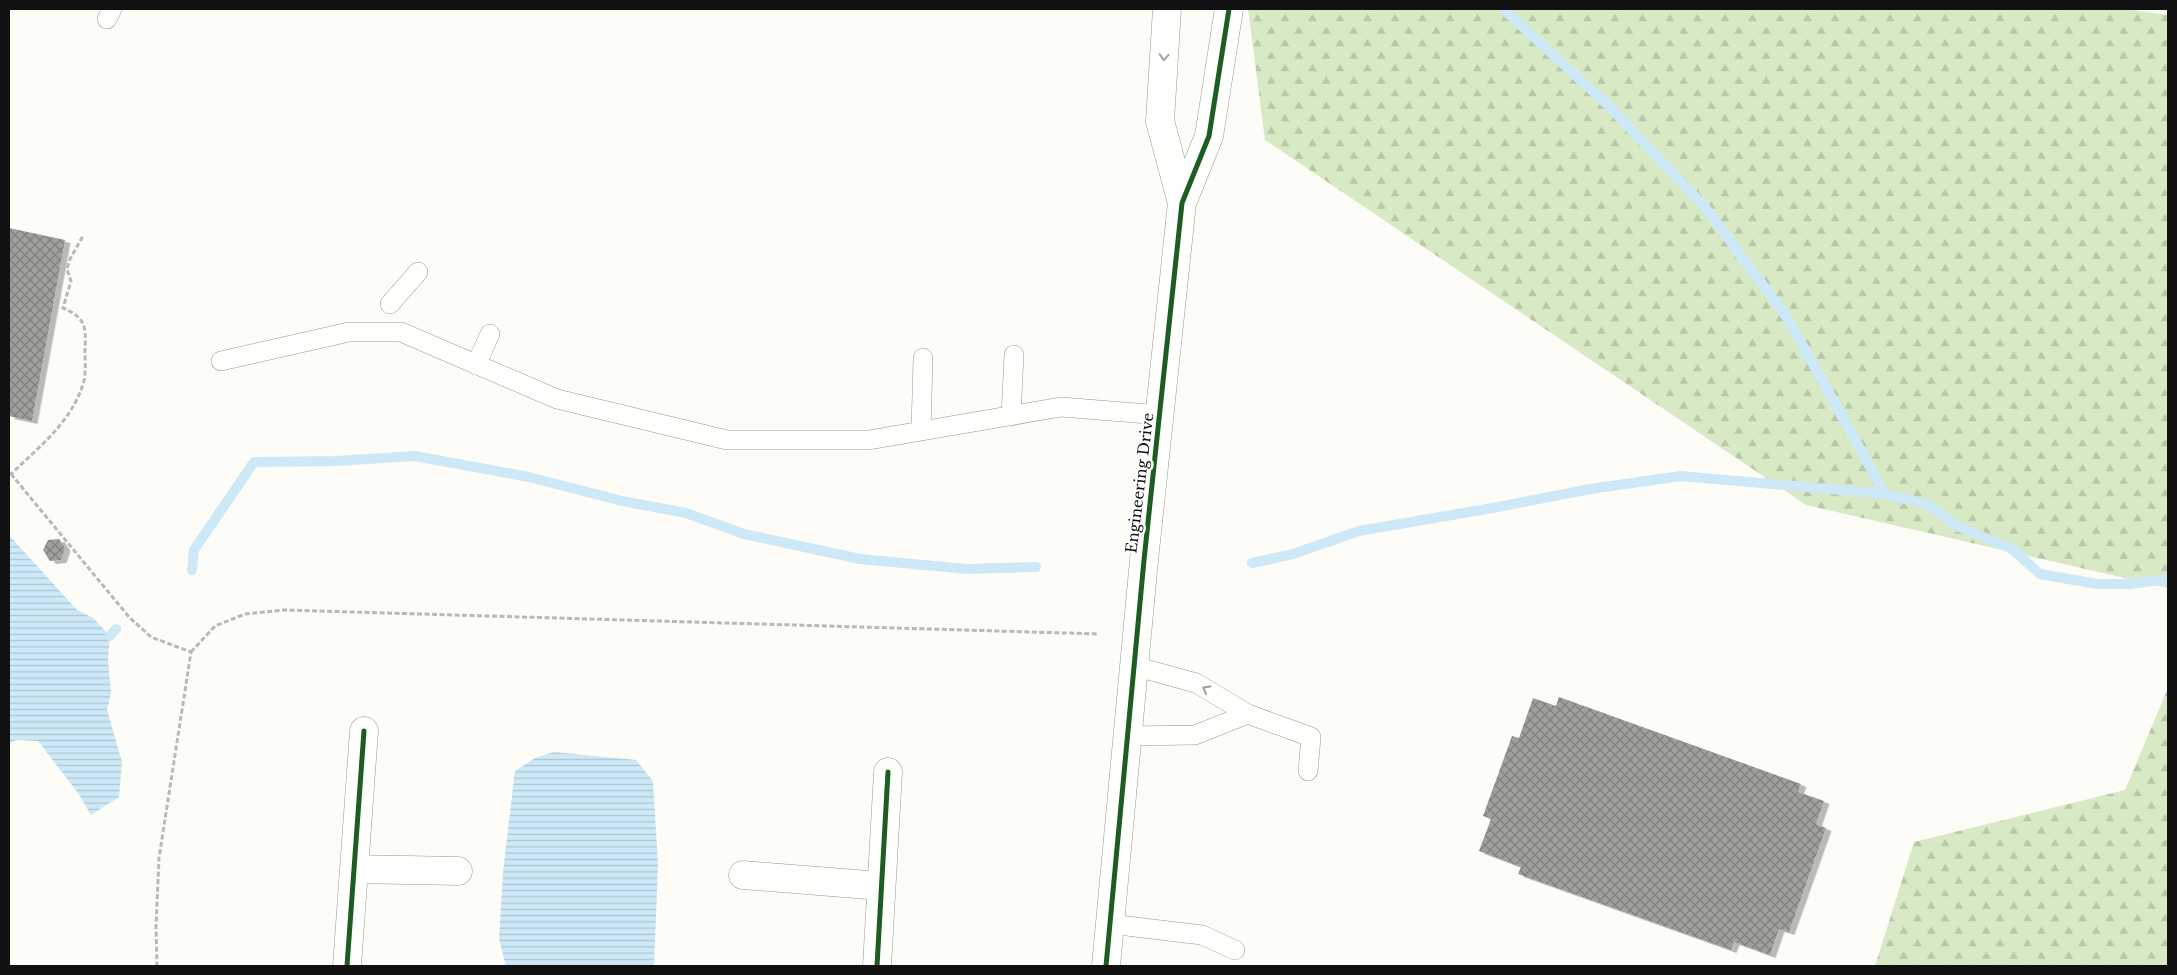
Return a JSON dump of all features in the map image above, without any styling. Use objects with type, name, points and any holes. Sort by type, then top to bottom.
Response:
[{"type":"street","name":"Engineering Drive","points":[[1167,9],[1160,120],[1182,204]]},
{"type":"street","name":"Engineering Drive","points":[[1106,966],[1127,736],[1182,204],[1209,136],[1229,9]]},
{"type":"street","points":[[347,966],[364,731]]},
{"type":"street","points":[[877,966],[888,772]]},
{"type":"street","points":[[354,869],[458,871]]},
{"type":"street","points":[[743,875],[881,886]]},
{"type":"lane","points":[[390,304],[418,272]]},
{"type":"lane","points":[[221,361],[349,332],[401,332],[557,399],[727,440],[869,440],[1061,407],[1161,415]]},
{"type":"lane","points":[[476,365],[490,334]]},
{"type":"lane","points":[[1011,416],[1014,355]]},
{"type":"lane","points":[[921,431],[923,358]]},
{"type":"lane","points":[[1134,666],[1196,683],[1248,714],[1311,737],[1308,771]]},
{"type":"lane","points":[[1127,736],[1195,735],[1248,714]]},
{"type":"lane","points":[[1110,924],[1202,935],[1235,950]]},
{"type":"path","points":[[83,236],[70,259],[68,269],[71,281],[63,308],[78,315],[85,326],[84,380],[72,410],[63,424],[10,473],[129,617],[151,637],[191,652]]},
{"type":"path","points":[[157,966],[156,927],[159,858],[191,652],[215,626],[245,614],[285,610],[1099,634]]},
{"type":"green space","points":[[1248,9],[2126,9],[2168,15],[2168,588],[1806,505],[1265,140]]},
{"type":"green space","points":[[2168,688],[2168,966],[1875,966],[1914,842],[2125,790]]},
{"type":"water","points":[[9,535],[77,610],[93,618],[110,636],[108,659],[111,693],[107,710],[122,762],[119,797],[91,815],[78,793],[38,741],[17,740],[9,743]]},
{"type":"water","points":[[554,752],[636,760],[653,781],[658,865],[654,966],[506,966],[499,939],[503,872],[515,771],[535,758]]},
{"type":"building","points":[[9,228],[65,240],[32,421],[9,416]]},
{"type":"building","points":[[59,539],[65,548],[61,560],[50,561],[43,550],[48,540]]},
{"type":"building","points":[[1559,697],[1801,784],[1798,792],[1824,801],[1816,824],[1826,828],[1789,932],[1779,929],[1770,955],[1734,942],[1731,950],[1518,874],[1521,867],[1479,851],[1491,819],[1483,816],[1512,736],[1519,738],[1533,698],[1556,706]]},
{"type":"waterway","points":[[1503,9],[1609,106],[1704,206],[1788,319],[1885,494]]},
{"type":"waterway","points":[[192,570],[194,550],[254,462],[336,461],[415,456],[529,477],[622,501],[686,513],[744,534],[860,559],[967,569],[1036,567]]},
{"type":"waterway","points":[[1252,563],[1293,554],[1359,531],[1590,489],[1681,476],[1885,494],[1926,504],[1957,526],[2012,549],[2040,574],[2097,584],[2130,584],[2168,579]]},
{"type":"waterway","points":[[110,636],[116,629]]},
{"type":"cycle path","points":[[1106,966],[1144,560],[1182,203],[1209,136],[1229,9]]},
{"type":"cycle path","points":[[347,966],[364,731]]},
{"type":"cycle path","points":[[877,966],[888,772]]}]
